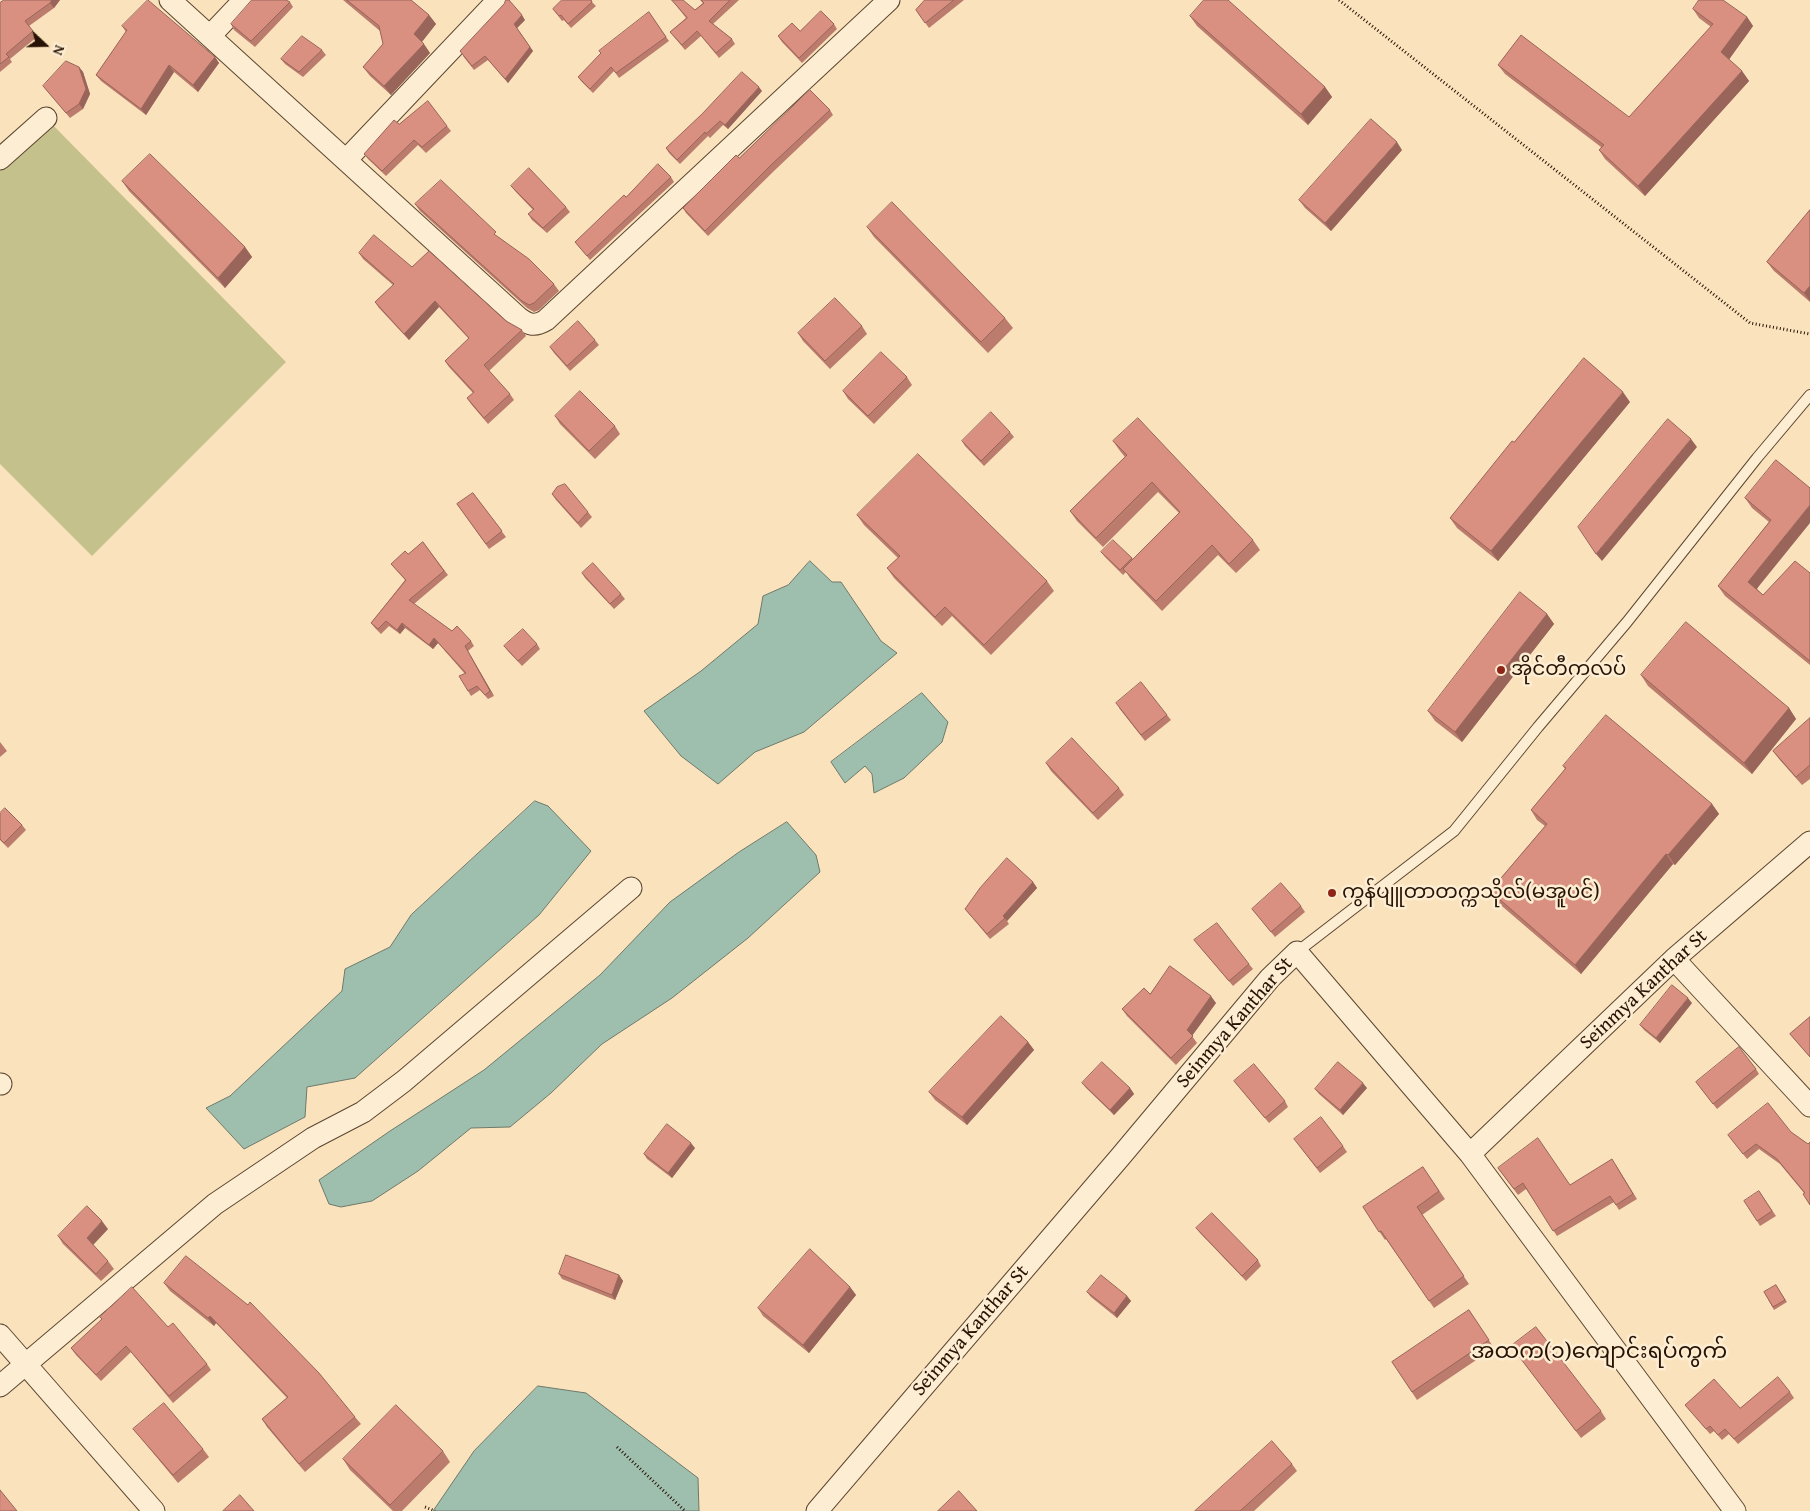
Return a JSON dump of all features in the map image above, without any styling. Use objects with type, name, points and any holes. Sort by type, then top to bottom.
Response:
[{"type":"street","points":[[170,0],[519,318],[526,323],[534,325],[540,324],[889,0]]},
{"type":"street","points":[[210,36],[244,0]]},
{"type":"street","points":[[346,160],[498,0]]},
{"type":"street","points":[[0,159],[46,118]]},
{"type":"street","name":"Seinmya Kanthar St","points":[[821,1510],[1270,978],[1297,952],[1470,1154],[1674,959],[1810,842]]},
{"type":"street","points":[[0,1386],[215,1204],[313,1138],[362,1112],[404,1081],[631,888]]},
{"type":"street","points":[[1674,959],[1810,1106]]},
{"type":"street","points":[[1470,1154],[1735,1511]]},
{"type":"street","points":[[0,1335],[154,1511]]},
{"type":"lane","points":[[1297,952],[1454,831],[1538,727],[1627,622],[1757,458],[1810,396]]},
{"type":"path","points":[[1339,0],[1750,323],[1810,334]]},
{"type":"path","points":[[617,1448],[685,1511]]},
{"type":"path","points":[[425,1508],[435,1511]]},
{"type":"shaded area","points":[[46,118],[286,362],[92,556],[0,464],[0,164]]},
{"type":"shaded area","points":[[810,561],[832,582],[841,582],[881,641],[897,653],[804,732],[755,752],[718,784],[681,756],[644,711],[701,671],[758,624],[763,596],[788,585]]},
{"type":"shaded area","points":[[922,693],[948,722],[942,742],[904,778],[874,793],[872,774],[865,766],[845,783],[831,762]]},
{"type":"shaded area","points":[[535,801],[548,806],[591,851],[539,915],[355,1078],[307,1087],[305,1117],[244,1149],[206,1108],[230,1096],[342,991],[345,969],[390,947],[411,915]]},
{"type":"shaded area","points":[[787,822],[816,855],[820,872],[748,938],[672,998],[602,1044],[551,1093],[510,1127],[471,1128],[418,1171],[372,1201],[341,1207],[329,1204],[319,1180],[484,1070],[600,975],[670,902],[739,852]]},
{"type":"shaded area","points":[[538,1386],[586,1393],[698,1478],[699,1511],[433,1511],[474,1451]]},
{"type":"building","points":[[4,0],[52,0],[25,21],[33,31],[6,54],[9,57],[0,64],[0,3]]},
{"type":"building","points":[[148,0],[215,57],[193,85],[169,65],[141,109],[96,75],[127,30],[122,26]]},
{"type":"building","points":[[252,0],[286,0],[290,2],[251,41],[231,24]]},
{"type":"building","points":[[347,0],[411,0],[429,15],[414,34],[424,44],[384,86],[363,67],[383,44],[379,26]]},
{"type":"building","points":[[506,0],[509,0],[522,15],[514,24],[530,47],[505,79],[485,56],[472,66],[460,51]]},
{"type":"building","points":[[562,0],[591,0],[592,2],[568,24],[553,9]]},
{"type":"building","points":[[672,0],[683,0],[695,10],[704,3],[701,0],[730,0],[709,21],[732,39],[716,53],[697,31],[682,45],[670,32],[687,18]]},
{"type":"building","points":[[925,0],[954,0],[925,23],[916,10]]},
{"type":"building","points":[[1204,0],[1228,0],[1325,87],[1301,114],[1190,16]]},
{"type":"building","points":[[1699,0],[1723,0],[1747,17],[1721,52],[1742,71],[1638,186],[1599,150],[1604,145],[1498,65],[1521,35],[1629,117],[1713,24],[1693,9]]},
{"type":"building","points":[[821,11],[834,24],[799,58],[778,36],[792,23],[800,31]]},
{"type":"building","points":[[649,12],[666,37],[616,73],[611,67],[590,89],[578,77],[601,53],[599,51]]},
{"type":"building","points":[[302,36],[322,50],[299,72],[281,59]]},
{"type":"building","points":[[66,61],[79,67],[86,89],[79,104],[66,113],[43,86]]},
{"type":"building","points":[[742,72],[759,87],[725,125],[720,121],[706,134],[705,132],[677,160],[666,148]]},
{"type":"building","points":[[810,90],[830,110],[771,165],[705,231],[683,208],[736,155],[739,158]]},
{"type":"building","points":[[428,101],[447,126],[422,147],[414,140],[382,171],[364,154],[394,120],[399,124]]},
{"type":"building","points":[[1371,119],[1397,142],[1325,223],[1299,200]]},
{"type":"building","points":[[150,154],[245,247],[218,278],[122,181]]},
{"type":"building","points":[[658,164],[671,177],[587,256],[575,242],[624,195],[626,197]]},
{"type":"building","points":[[529,168],[566,207],[543,228],[528,214],[534,209],[511,186]]},
{"type":"building","points":[[441,180],[496,232],[494,234],[529,259],[554,284],[534,303],[529,305],[522,301],[415,204]]},
{"type":"building","points":[[892,202],[1005,318],[981,342],[867,227]]},
{"type":"building","points":[[1810,210],[1810,286],[1804,293],[1767,262]]},
{"type":"building","points":[[374,235],[412,267],[429,251],[506,321],[522,330],[484,365],[510,394],[484,418],[467,398],[474,392],[445,361],[469,338],[435,301],[404,334],[375,302],[394,284],[359,253]]},
{"type":"building","points":[[835,298],[862,326],[825,361],[798,333]]},
{"type":"building","points":[[578,321],[595,340],[567,366],[550,347]]},
{"type":"building","points":[[881,352],[907,377],[868,416],[843,391]]},
{"type":"building","points":[[1584,358],[1623,392],[1491,551],[1450,518],[1512,441],[1514,442]]},
{"type":"building","points":[[580,391],[615,426],[589,451],[555,416]]},
{"type":"building","points":[[991,412],[1010,432],[981,461],[962,441]]},
{"type":"building","points":[[1138,418],[1253,540],[1229,564],[1212,545],[1156,601],[1123,569],[1180,512],[1152,482],[1096,538],[1070,511],[1127,455],[1113,441]]},
{"type":"building","points":[[1668,419],[1691,439],[1596,554],[1578,527]]},
{"type":"building","points":[[918,454],[1047,581],[984,645],[945,607],[935,617],[887,568],[900,556],[857,515]]},
{"type":"building","points":[[1776,460],[1810,488],[1810,505],[1748,582],[1763,595],[1795,561],[1810,573],[1810,661],[1718,586],[1771,520],[1745,498]]},
{"type":"building","points":[[565,484],[588,512],[578,523],[552,494],[557,487]]},
{"type":"building","points":[[473,493],[502,531],[486,544],[457,504]]},
{"type":"building","points":[[1113,540],[1132,558],[1120,570],[1101,552]]},
{"type":"building","points":[[423,542],[444,571],[409,600],[452,631],[457,626],[471,641],[465,646],[490,691],[485,695],[477,686],[468,691],[459,676],[466,673],[434,638],[429,645],[402,623],[397,630],[386,621],[378,629],[371,623],[406,580],[391,564],[405,551],[408,554]]},
{"type":"building","points":[[593,563],[621,594],[610,604],[582,573]]},
{"type":"building","points":[[1520,592],[1547,614],[1455,732],[1428,711]]},
{"type":"building","points":[[1686,622],[1789,708],[1744,763],[1641,675]]},
{"type":"building","points":[[523,629],[537,644],[518,661],[504,646]]},
{"type":"building","points":[[1141,682],[1167,715],[1141,735],[1116,703]]},
{"type":"building","points":[[1606,715],[1712,804],[1668,855],[1666,854],[1575,965],[1490,891],[1547,824],[1531,810],[1566,768],[1563,766]]},
{"type":"building","points":[[1810,718],[1810,765],[1796,777],[1773,751]]},
{"type":"building","points":[[1072,738],[1119,788],[1093,813],[1046,763]]},
{"type":"building","points":[[5,808],[22,825],[4,843],[0,839],[0,813]]},
{"type":"building","points":[[1007,858],[1033,882],[1003,916],[1005,918],[987,934],[965,909],[980,888]]},
{"type":"building","points":[[1281,883],[1301,906],[1271,932],[1252,909]]},
{"type":"building","points":[[1217,923],[1249,964],[1229,981],[1194,940]]},
{"type":"building","points":[[1170,966],[1211,996],[1187,1030],[1193,1036],[1171,1058],[1122,1009],[1144,988],[1150,994]]},
{"type":"building","points":[[1672,985],[1688,998],[1656,1038],[1640,1025]]},
{"type":"building","points":[[1001,1016],[1028,1042],[962,1117],[929,1092]]},
{"type":"building","points":[[1810,1017],[1810,1057],[1790,1034]]},
{"type":"building","points":[[1739,1047],[1756,1069],[1713,1104],[1696,1082]]},
{"type":"building","points":[[1102,1062],[1130,1088],[1110,1110],[1082,1083]]},
{"type":"building","points":[[1338,1062],[1363,1083],[1340,1110],[1315,1089]]},
{"type":"building","points":[[1254,1064],[1285,1101],[1265,1118],[1234,1081]]},
{"type":"building","points":[[1768,1103],[1791,1132],[1808,1144],[1810,1142],[1810,1205],[1803,1194],[1805,1193],[1777,1159],[1756,1144],[1743,1154],[1728,1135]]},
{"type":"building","points":[[1321,1117],[1343,1146],[1317,1168],[1294,1139]]},
{"type":"building","points":[[667,1124],[691,1143],[668,1173],[644,1154]]},
{"type":"building","points":[[1538,1138],[1570,1185],[1612,1159],[1633,1194],[1616,1205],[1610,1196],[1553,1231],[1523,1183],[1514,1189],[1498,1168]]},
{"type":"building","points":[[1423,1167],[1439,1191],[1417,1207],[1464,1276],[1429,1301],[1363,1207]]},
{"type":"building","points":[[1759,1191],[1772,1211],[1757,1221],[1744,1201]]},
{"type":"building","points":[[87,1206],[102,1221],[87,1238],[108,1261],[96,1274],[58,1236]]},
{"type":"building","points":[[1212,1213],[1258,1260],[1242,1276],[1196,1228]]},
{"type":"building","points":[[810,1249],[850,1287],[803,1345],[758,1308]]},
{"type":"building","points":[[566,1255],[619,1275],[612,1295],[559,1274]]},
{"type":"building","points":[[186,1256],[248,1305],[250,1302],[319,1373],[355,1417],[299,1464],[262,1419],[288,1397],[210,1316],[208,1318],[164,1283]]},
{"type":"building","points":[[1101,1275],[1127,1296],[1114,1313],[1087,1292]]},
{"type":"building","points":[[1776,1285],[1785,1300],[1773,1307],[1764,1292]]},
{"type":"building","points":[[132,1287],[168,1327],[173,1323],[207,1364],[169,1396],[126,1346],[96,1375],[71,1348]]},
{"type":"building","points":[[1469,1310],[1489,1340],[1412,1392],[1392,1362]]},
{"type":"building","points":[[1536,1327],[1601,1411],[1576,1431],[1511,1346]]},
{"type":"building","points":[[1778,1377],[1790,1392],[1734,1439],[1725,1429],[1718,1435],[1710,1426],[1706,1429],[1685,1405],[1714,1379],[1740,1408]]},
{"type":"building","points":[[164,1403],[203,1449],[173,1475],[133,1429]]},
{"type":"building","points":[[396,1405],[443,1451],[390,1505],[343,1459]]},
{"type":"building","points":[[1272,1441],[1292,1464],[1240,1511],[1195,1511]]},
{"type":"building","points":[[0,1490],[17,1511],[0,1511]]},
{"type":"building","points":[[959,1491],[977,1511],[938,1511]]},
{"type":"building","points":[[240,1495],[254,1511],[223,1511]]},
{"type":"place","name":"အိုင်တီကလပ်","points":[[1501,670]]},
{"type":"place","name":"ကွန်ပျူတာတက္ကသိုလ်(မအူပင်)","points":[[1332,893]]},
{"type":"district","name":"အထက(၁)ကျောင်းရပ်ကွက်","points":[[1599,1352]]}]
